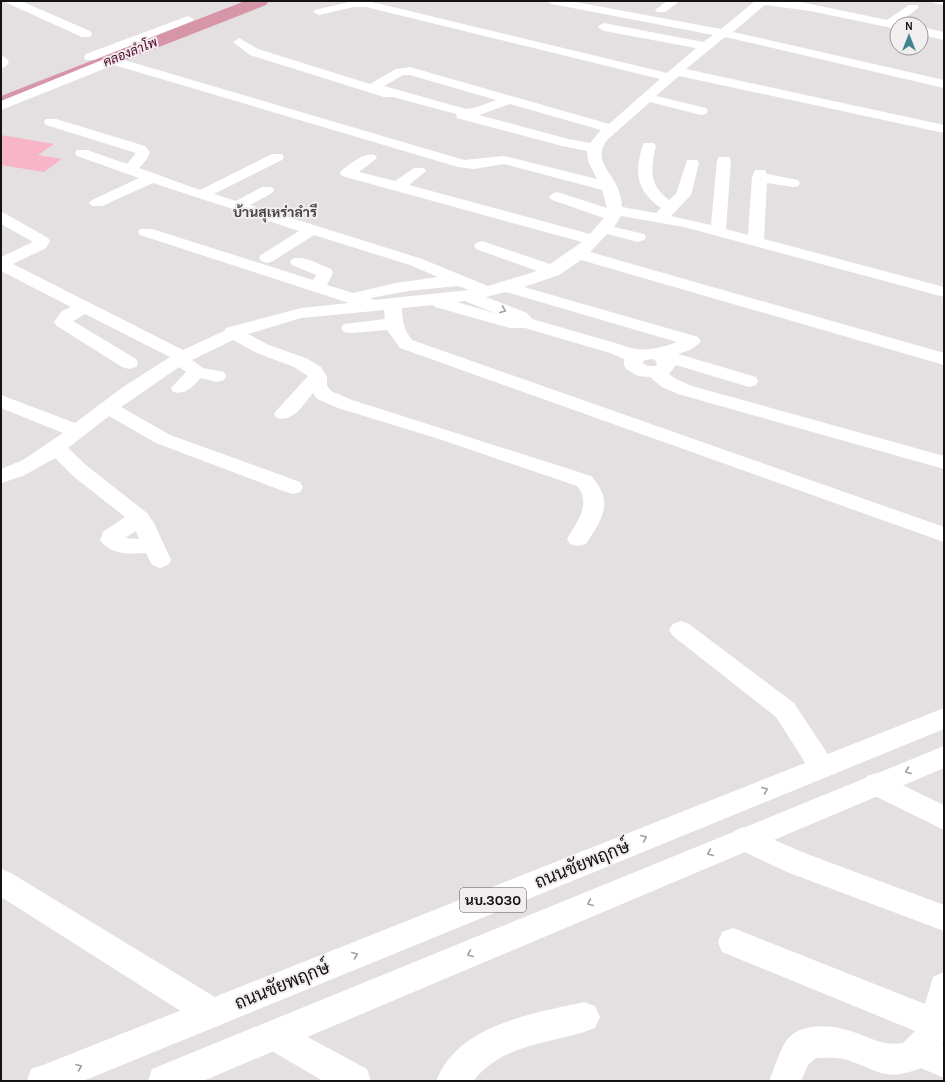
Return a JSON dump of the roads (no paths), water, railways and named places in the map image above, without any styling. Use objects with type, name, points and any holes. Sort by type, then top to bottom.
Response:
[{"type":"street","points":[[11,1],[30,8],[64,26],[86,34]]},
{"type":"street","points":[[612,1],[682,14]]},
{"type":"street","points":[[660,10],[674,1]]},
{"type":"street","points":[[353,298],[384,289],[405,285],[465,288],[487,292],[536,278],[553,271],[579,254],[607,223],[609,185],[595,162],[595,148],[602,136],[720,33],[763,1],[839,13],[889,24]]},
{"type":"street","points":[[783,1],[810,8]]},
{"type":"street","points":[[938,1],[944,2]]},
{"type":"street","points":[[320,12],[355,4],[366,4],[840,112],[944,130]]},
{"type":"street","points":[[550,5],[720,33],[944,84]]},
{"type":"street","points":[[550,5],[622,24],[628,27],[627,31]]},
{"type":"street","points":[[839,13],[851,5]]},
{"type":"street","points":[[903,16],[913,7]]},
{"type":"street","points":[[72,64],[188,19]]},
{"type":"street","points":[[591,24],[627,31],[720,33],[784,56]]},
{"type":"street","points":[[929,32],[943,35]]},
{"type":"street","points":[[239,42],[254,52],[367,88],[567,143],[595,148]]},
{"type":"street","points":[[1,60],[3,62],[1,64]]},
{"type":"street","points":[[1,106],[114,61],[463,164],[471,166],[489,160],[504,160],[609,185]]},
{"type":"street","points":[[508,100],[476,112],[466,113],[382,90],[375,86],[405,71],[508,100],[611,129]]},
{"type":"street","points":[[646,97],[701,111]]},
{"type":"street","points":[[51,122],[143,152],[142,156],[129,170]]},
{"type":"street","points":[[649,146],[645,163],[646,182],[665,213]]},
{"type":"street","points":[[492,151],[609,185]]},
{"type":"street","points":[[82,153],[201,195],[416,262],[521,317],[526,323]]},
{"type":"street","points":[[201,195],[236,176],[277,157]]},
{"type":"street","points":[[370,158],[347,173],[397,187],[607,223],[665,213],[718,232],[944,292]]},
{"type":"street","points":[[718,232],[724,160]]},
{"type":"street","points":[[665,213],[683,195],[692,163]]},
{"type":"street","points":[[397,187],[419,170]]},
{"type":"street","points":[[756,242],[760,175],[793,183]]},
{"type":"street","points":[[97,203],[152,178]]},
{"type":"street","points":[[238,206],[267,190]]},
{"type":"street","points":[[558,197],[607,223],[638,237]]},
{"type":"street","points":[[1,217],[42,241],[40,245],[10,258],[4,263],[5,267],[85,306],[180,357],[197,372],[217,376]]},
{"type":"street","points":[[267,258],[313,229]]},
{"type":"street","points":[[146,232],[353,298],[384,304]]},
{"type":"street","points":[[482,246],[553,271]]},
{"type":"street","points":[[579,254],[944,359]]},
{"type":"street","points":[[298,262],[325,273],[324,278],[317,287]]},
{"type":"street","points":[[536,278],[571,295]]},
{"type":"street","points":[[505,287],[692,341],[691,344],[659,362]]},
{"type":"street","points":[[1,476],[15,473],[66,440],[108,407],[180,357],[232,332],[286,316],[430,300],[465,288]]},
{"type":"street","points":[[430,300],[510,323],[526,323],[616,349],[635,357],[645,354],[659,362],[669,383],[685,390],[944,463]]},
{"type":"street","points":[[384,304],[399,336],[406,344],[944,535]]},
{"type":"street","points":[[85,306],[68,315],[63,322],[129,362]]},
{"type":"street","points":[[350,328],[393,324]]},
{"type":"street","points":[[232,332],[263,349],[305,365],[314,371],[318,377],[318,386],[324,395],[345,404],[446,435],[584,482],[592,488],[594,498],[593,514],[578,539]]},
{"type":"street","points":[[659,362],[680,360],[749,381]]},
{"type":"street","points":[[180,388],[197,372]]},
{"type":"street","points":[[284,414],[318,377]]},
{"type":"street","points":[[1,401],[66,440],[108,479]]},
{"type":"street","points":[[108,407],[163,439],[293,487]]},
{"type":"street","points":[[66,440],[80,471],[139,518],[156,553],[121,546],[111,540],[111,537],[115,533],[139,518]]},
{"type":"street","points":[[681,630],[785,710],[822,766]]},
{"type":"street","name":"ถนนชัยพฤกษ์","points":[[42,1081],[944,718]]},
{"type":"street","name":"นบ.3030","points":[[164,1081],[276,1036],[944,756]]},
{"type":"street","points":[[877,784],[944,818]]},
{"type":"street","points":[[744,839],[797,862],[944,918]]},
{"type":"street","points":[[1,882],[212,1013]]},
{"type":"street","points":[[733,942],[936,1024]]},
{"type":"street","points":[[785,1081],[796,1054],[810,1042],[845,1044],[887,1060],[932,1057],[936,1024],[944,987]]},
{"type":"street","points":[[452,1081],[479,1052],[500,1041],[521,1033],[584,1017]]},
{"type":"street","points":[[276,1036],[355,1081]]},
{"type":"waterway","name":"คลองลำโพ","points":[[1,103],[260,1]]},
{"type":"district","name":"บ้านสุเหร่าลำรี","points":[[275,212]]}]
